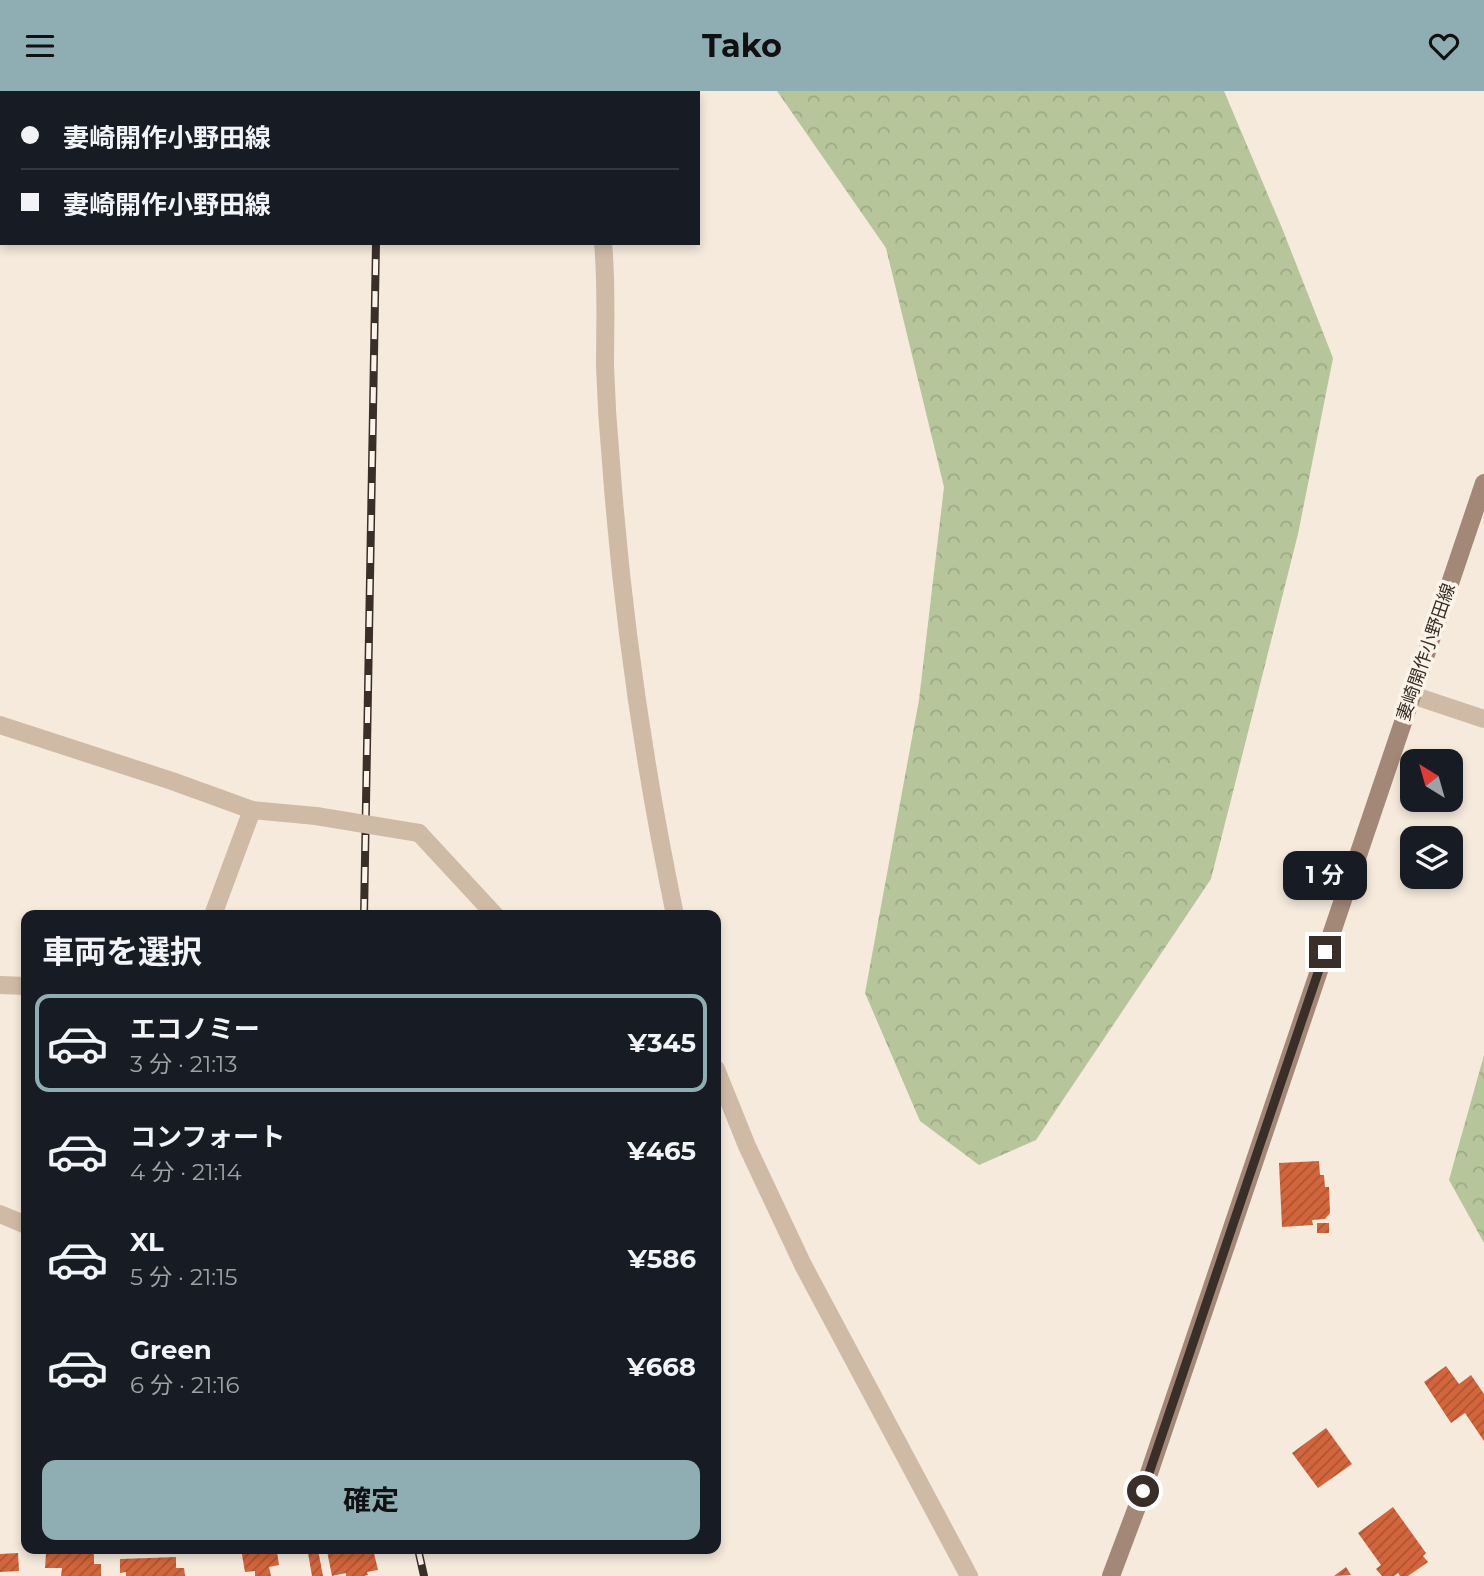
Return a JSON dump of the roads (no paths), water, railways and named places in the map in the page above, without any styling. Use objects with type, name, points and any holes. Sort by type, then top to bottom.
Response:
[{"type":"main road","name":"妻崎開作小野田線","points":[[1111,1576],[1156,1452],[1484,483]]},
{"type":"street","points":[[603,245],[606,268],[605,368],[611,463],[629,651],[674,910]]},
{"type":"street","points":[[1412,695],[1484,719]]},
{"type":"street","points":[[0,725],[252,810],[316,816],[419,833],[490,910]]},
{"type":"street","points":[[215,910],[252,810]]},
{"type":"street","points":[[0,985],[21,986]]},
{"type":"street","points":[[721,1092],[803,1265],[969,1576]]},
{"type":"street","points":[[0,1214],[21,1223]]},
{"type":"railway","points":[[364,910],[376,245]]},
{"type":"railway","points":[[419,1554],[424,1576]]}]
